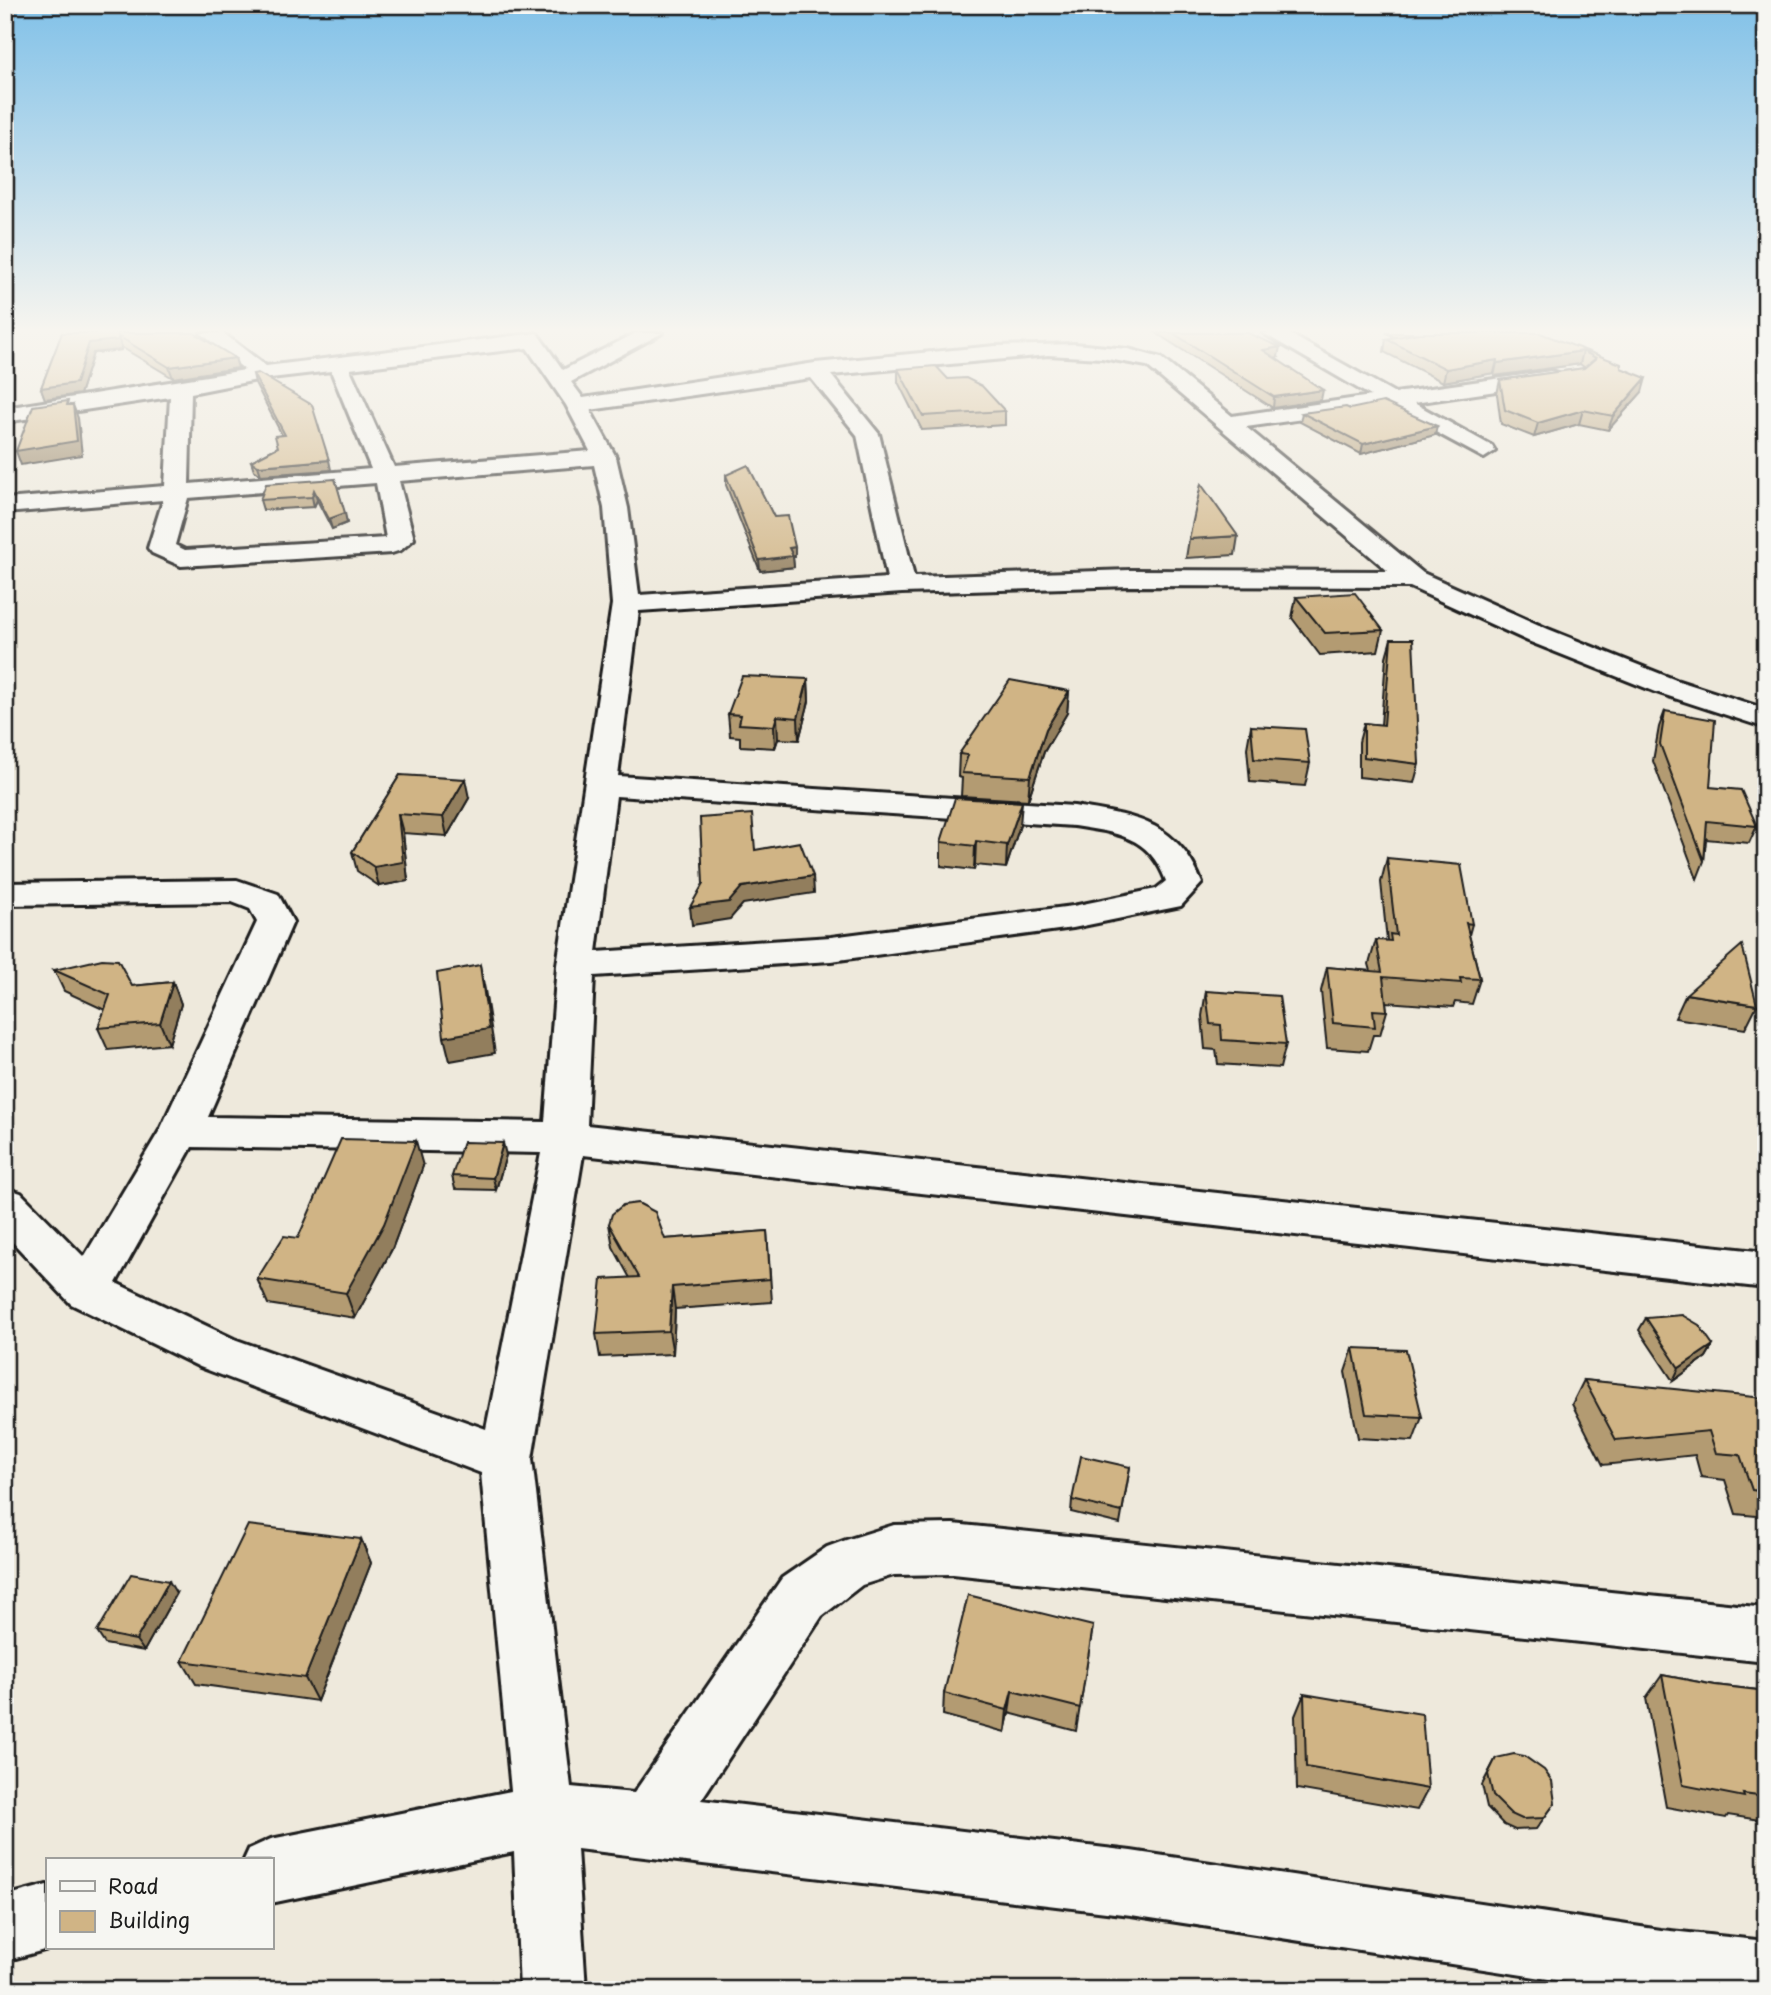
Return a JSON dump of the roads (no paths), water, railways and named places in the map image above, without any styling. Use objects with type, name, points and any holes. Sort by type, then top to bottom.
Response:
[{"type":"street","points":[[180,426],[177,494],[162,548],[181,558],[392,545],[401,539],[386,475],[365,426]]},
{"type":"street","points":[[553,1990],[544,1815],[506,1459],[565,1138],[576,965],[626,604],[616,508],[604,457],[587,426]]},
{"type":"street","points":[[862,426],[874,450],[902,585]]},
{"type":"street","points":[[1232,426],[1414,579],[1538,635],[1666,686],[1766,719]]},
{"type":"street","points":[[1440,426],[1485,451]]},
{"type":"street","points":[[5,506],[604,457]]},
{"type":"street","points":[[626,604],[902,585],[1144,578],[1414,579]]},
{"type":"street","points":[[576,965],[831,949],[1073,917],[1168,898],[1184,883],[1179,861],[1158,838],[1129,826],[1074,816],[601,785]]},
{"type":"street","points":[[5,894],[237,891],[265,902],[275,922],[180,1132],[88,1291]]},
{"type":"street","points":[[180,1132],[565,1138],[1766,1270]]},
{"type":"street","points":[[5,1205],[88,1291],[217,1353],[506,1459]]},
{"type":"street","points":[[649,1825],[802,1597],[846,1565],[894,1550],[953,1549],[1766,1635]]},
{"type":"street","points":[[273,1871],[544,1815],[649,1825],[1131,1883],[1664,1976],[1766,1975]]},
{"type":"street","points":[[5,1929],[46,1917]]}]
